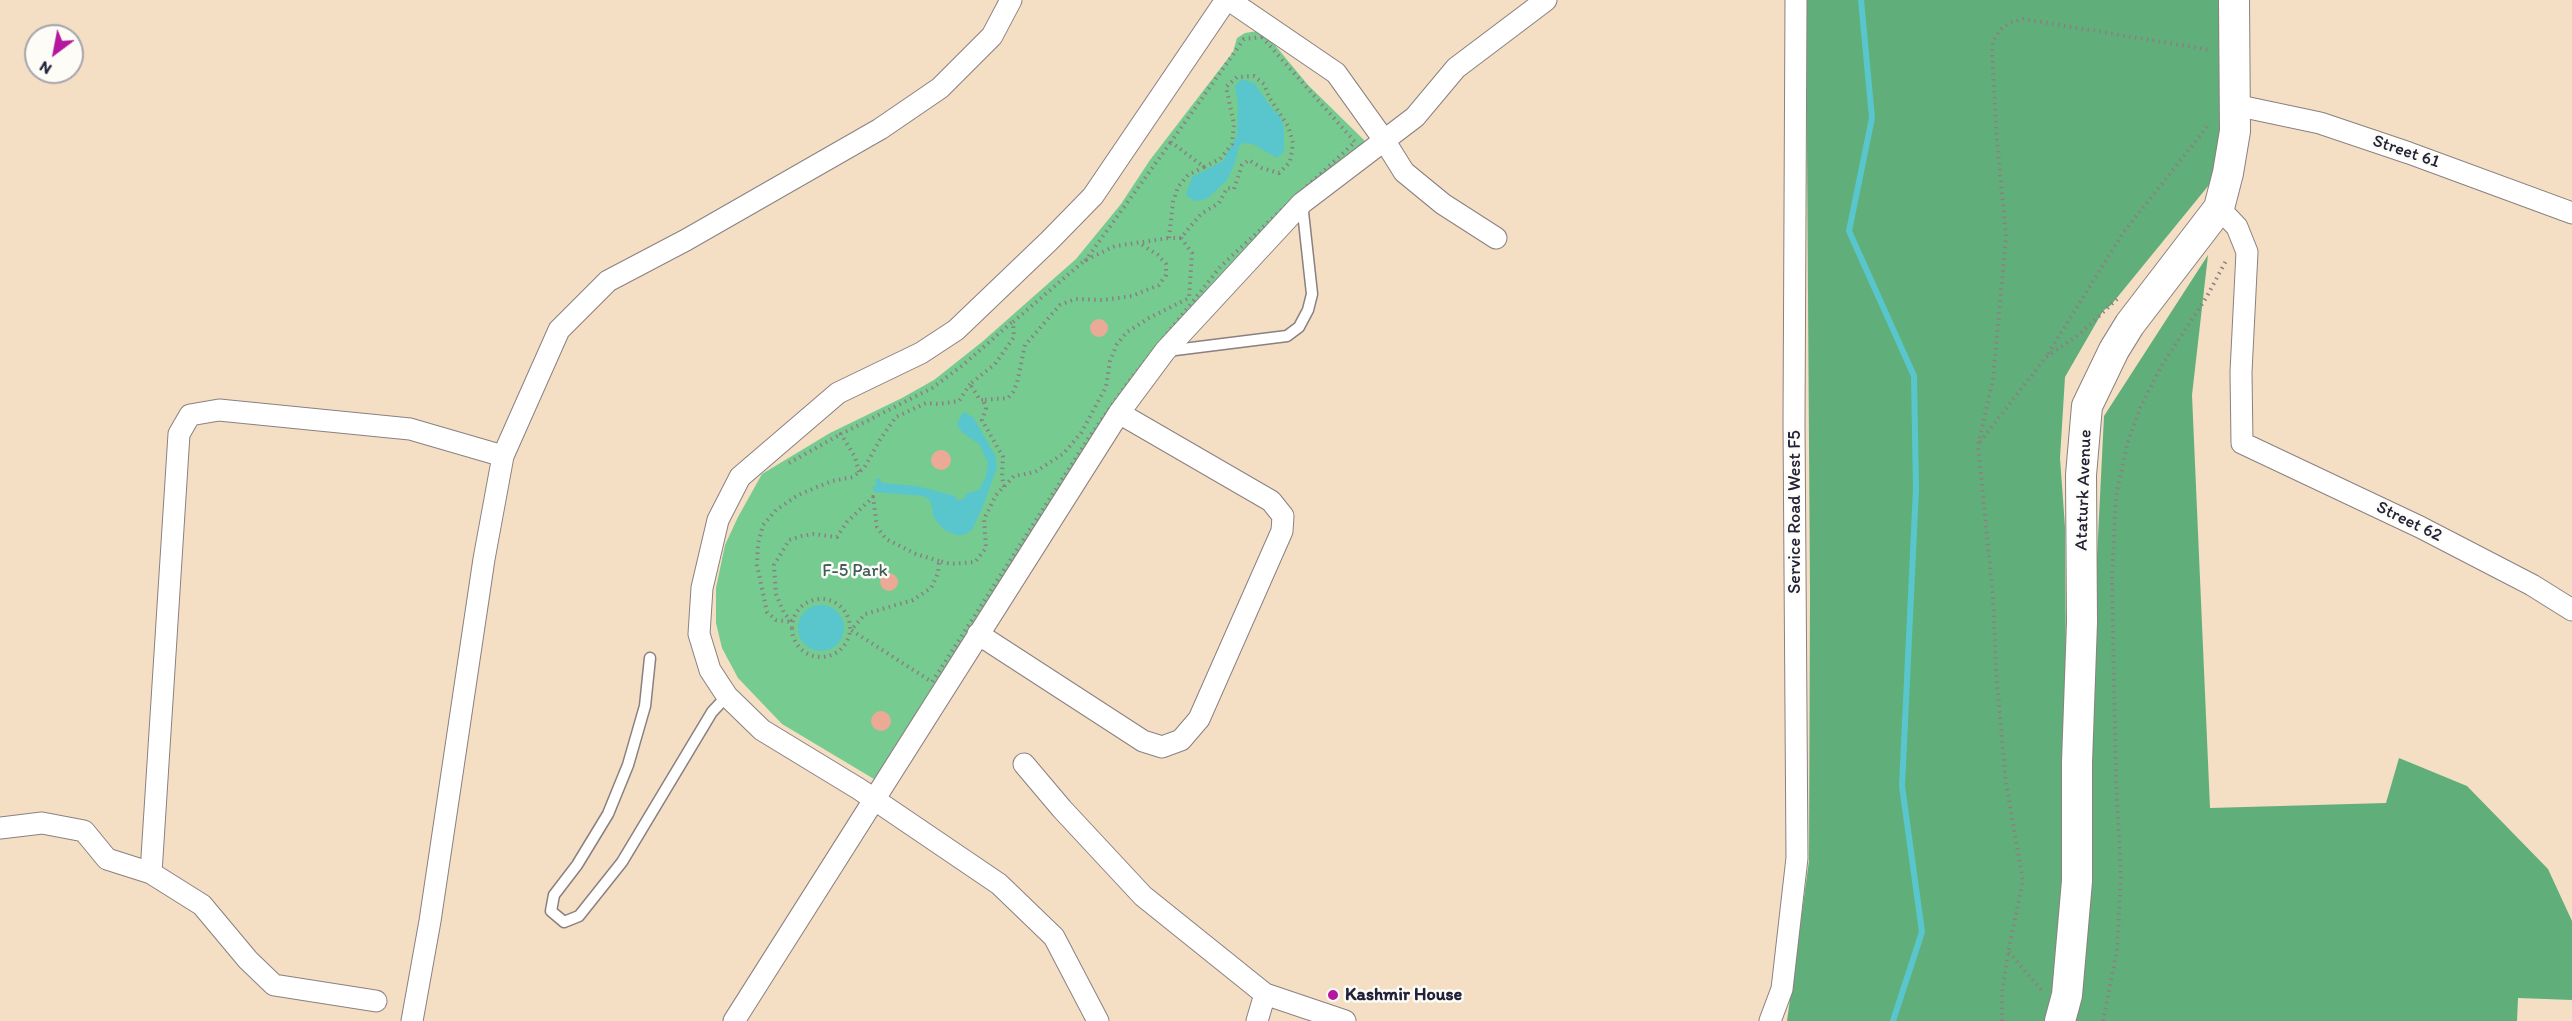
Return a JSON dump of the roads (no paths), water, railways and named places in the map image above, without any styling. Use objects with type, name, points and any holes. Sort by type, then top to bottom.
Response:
[{"type":"street","points":[[412,1021],[430,921],[484,559],[503,456],[559,330],[608,281],[686,240],[880,129],[940,88],[992,36],[1011,0]]},
{"type":"street","points":[[1098,1021],[1054,937],[999,884],[875,800],[762,730],[727,696],[710,670],[699,634],[702,588],[718,520],[740,477],[838,393],[921,353],[956,330],[1093,196],[1228,0],[1336,73],[1404,172],[1443,204],[1496,238]]},
{"type":"street","points":[[734,1021],[1119,413],[1165,351],[1302,203],[1415,117],[1456,68],[1546,0]]},
{"type":"street","name":"Service Road West F5","points":[[1770,1021],[1782,989],[1797,858],[1794,447],[1796,0]]},
{"type":"street","name":"Ataturk Avenue","points":[[2061,1017],[2067,995],[2077,881],[2077,762],[2082,622],[2081,475],[2087,406],[2114,350],[2130,324],[2219,208],[2233,141],[2226,111],[2235,52],[2234,0]]},
{"type":"street","name":"Street 61","points":[[2226,111],[2320,123],[2572,213]]},
{"type":"street","name":"Street 62","points":[[2219,208],[2238,230],[2247,252],[2241,372],[2242,443],[2420,527],[2532,585],[2572,610]]},
{"type":"street","points":[[151,873],[179,434],[190,415],[219,410],[410,429],[503,456]]},
{"type":"street","points":[[978,634],[1143,741],[1162,747],[1181,740],[1199,718],[1282,531],[1283,516],[1271,501],[1119,413]]},
{"type":"street","points":[[1024,764],[1062,809],[1143,896],[1265,994],[1345,1021]]},
{"type":"street","points":[[0,828],[42,823],[84,831],[107,859],[151,873],[202,905],[248,960],[274,985],[376,1000]]},
{"type":"street","points":[[1257,1021],[1265,994]]},
{"type":"lane","points":[[1165,351],[1287,336],[1299,327],[1308,310],[1312,294],[1302,203]]},
{"type":"lane","points":[[650,658],[645,706],[628,765],[608,814],[577,865],[554,895],[551,911],[564,922],[579,916],[622,862],[712,712],[727,696]]},
{"type":"water","points":[[1242,79],[1254,83],[1280,116],[1284,128],[1284,151],[1277,158],[1253,144],[1243,143],[1239,146],[1235,163],[1227,180],[1207,199],[1194,201],[1186,195],[1192,177],[1223,161],[1237,136],[1238,104],[1235,86]]},
{"type":"water","points":[[963,412],[973,417],[995,455],[997,467],[972,530],[963,535],[956,535],[943,529],[934,518],[930,500],[923,496],[875,492],[872,487],[877,485],[875,479],[879,478],[882,483],[917,486],[955,496],[958,501],[965,498],[965,494],[979,490],[986,476],[988,463],[979,444],[962,432],[957,424]]},
{"type":"water","points":[[821,605],[837,612],[844,628],[837,644],[821,651],[805,644],[798,628],[805,612]]},
{"type":"waterway","points":[[1861,0],[1872,118],[1849,231],[1914,376],[1916,489],[1902,786],[1922,932],[1893,1021]]},
{"type":"place","name":"Kashmir House","points":[[1333,995]]},
{"type":"park label","name":"F-5 Park","points":[[855,571]]}]
